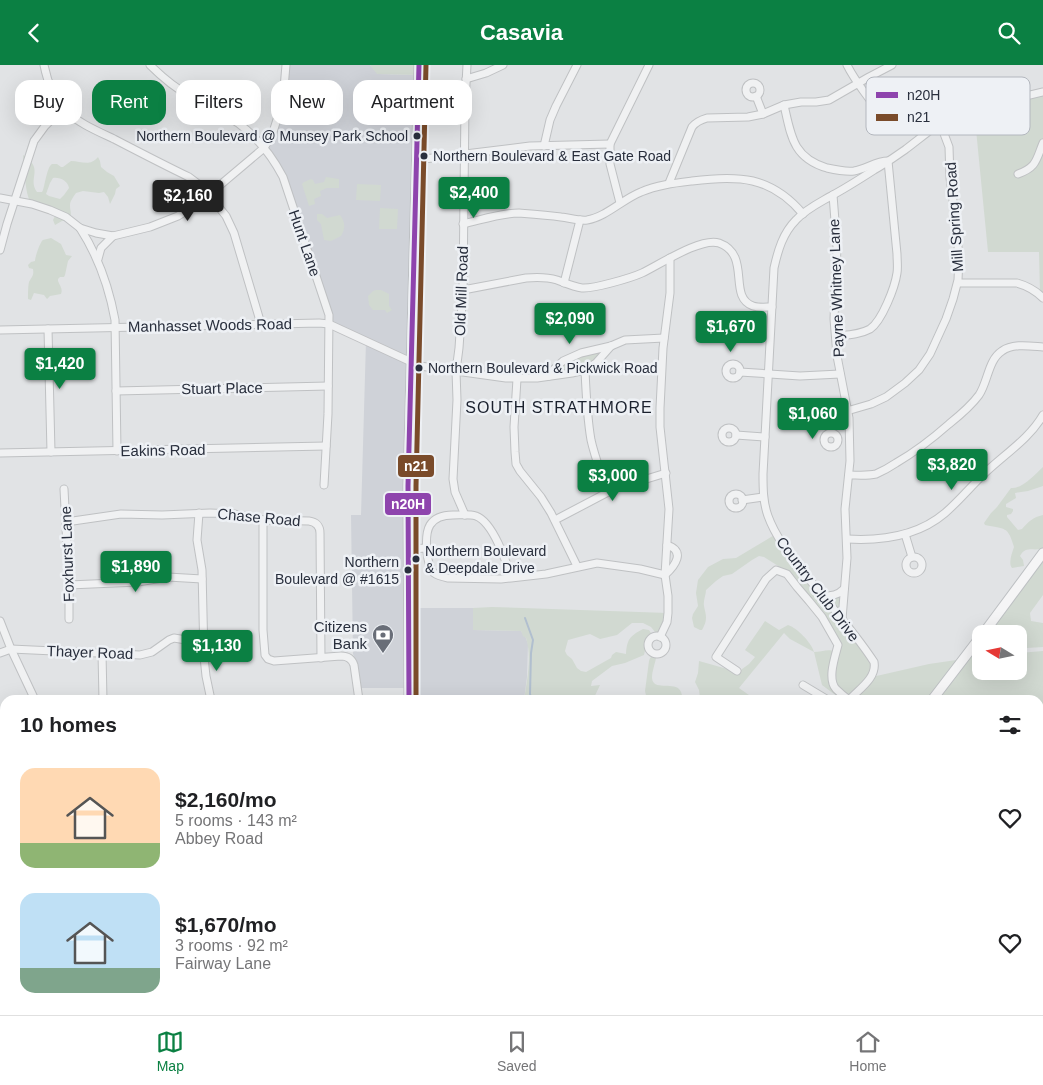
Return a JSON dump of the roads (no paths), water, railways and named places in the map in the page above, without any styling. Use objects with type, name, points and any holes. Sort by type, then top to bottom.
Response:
[{"type":"main road","points":[[409,695],[408,486],[419,65]]},
{"type":"main road","points":[[989,625],[1043,553]]},
{"type":"main road","points":[[936,695],[972,648]]},
{"type":"street","points":[[44,65],[48,80]]},
{"type":"street","name":"Hunt Lane","points":[[150,65],[170,83],[229,118],[255,137],[277,166],[286,184],[328,312],[328,386],[324,485]]},
{"type":"street","points":[[80,228],[113,236],[130,232],[164,222],[189,209],[208,195],[264,148],[280,110],[286,65]]},
{"type":"street","name":"Old Mill Road","points":[[465,515],[455,491],[453,458],[457,400],[456,371],[463,290],[467,65]]},
{"type":"street","points":[[466,79],[503,65]]},
{"type":"street","points":[[544,146],[550,120],[576,65]]},
{"type":"street","points":[[620,203],[610,164],[610,144],[649,65]]},
{"type":"street","points":[[847,65],[866,94]]},
{"type":"street","points":[[869,77],[892,65]]},
{"type":"street","points":[[669,183],[692,127],[696,123],[707,118],[748,117],[763,114],[784,105],[830,100],[866,79]]},
{"type":"street","name":"Country Club Drive","points":[[1030,95],[1043,92]]},
{"type":"street","points":[[756,96],[763,114]]},
{"type":"street","points":[[784,105],[795,145],[803,156],[813,163],[842,171],[852,171],[860,170],[878,162],[888,161],[897,253],[898,268],[896,279],[885,307],[875,325],[859,333],[836,336]]},
{"type":"street","points":[[82,122],[189,177],[208,195],[226,216],[234,233],[261,324]]},
{"type":"street","points":[[0,250],[34,141],[45,125]]},
{"type":"street","name":"Country Club Drive","points":[[854,695],[872,677],[875,667],[874,662],[776,534],[768,516],[764,497],[765,437],[774,268],[778,251],[786,234],[796,220],[818,203],[874,171],[925,135]]},
{"type":"street","name":"Mill Spring Road","points":[[847,411],[871,404],[886,397],[905,383],[919,369],[930,354],[954,299],[958,283],[959,257],[950,178],[949,147],[946,135]]},
{"type":"street","points":[[1018,174],[1032,168],[1043,143]]},
{"type":"street","points":[[416,161],[530,147],[610,144]]},
{"type":"street","points":[[464,224],[519,213],[588,220],[601,215],[628,197],[643,191],[669,183],[724,178],[760,183],[776,190],[803,214]]},
{"type":"street","name":"Payne Whitney Lane","points":[[833,195],[837,247],[837,277],[834,306],[837,356],[850,440],[849,475],[845,509],[847,565],[842,619]]},
{"type":"street","points":[[0,198],[36,205],[54,211],[69,219],[80,228],[98,259],[112,303],[115,327],[117,451]]},
{"type":"street","points":[[564,283],[580,220]]},
{"type":"street","points":[[98,259],[101,248],[113,236]]},
{"type":"street","points":[[463,290],[526,277],[548,278],[580,287],[593,287],[640,274],[694,247],[710,242],[718,243],[727,248],[736,261],[740,290],[744,300],[755,307],[772,307]]},
{"type":"street","points":[[660,637],[667,618],[668,596],[665,575],[669,509],[660,427],[664,338],[670,293],[670,258]]},
{"type":"street","points":[[958,283],[1017,283],[1036,291],[1043,298]]},
{"type":"street","name":"Manhasset Woods Road","points":[[0,330],[319,323],[329,324],[420,366],[518,379],[585,370]]},
{"type":"street","points":[[48,329],[50,452]]},
{"type":"street","points":[[549,376],[562,361],[581,353],[610,346],[624,340],[664,338]]},
{"type":"street","points":[[607,493],[591,441],[585,370],[596,363],[610,346]]},
{"type":"street","points":[[849,475],[877,473],[924,445],[975,401],[984,387],[993,360],[1004,349],[1013,346],[1043,347]]},
{"type":"street","points":[[740,372],[800,376],[840,374]]},
{"type":"street","points":[[518,379],[514,427],[515,461],[555,520],[577,566]]},
{"type":"street","name":"Stuart Place","points":[[116,391],[328,386]]},
{"type":"street","points":[[847,539],[874,539],[905,534],[924,526],[944,513],[1036,427],[1043,415]]},
{"type":"street","points":[[736,435],[765,437]]},
{"type":"street","points":[[839,440],[850,440]]},
{"type":"street","name":"Eakins Road","points":[[0,453],[326,446]]},
{"type":"street","points":[[555,520],[624,485],[666,473]]},
{"type":"street","name":"Foxhurst Lane","points":[[64,489],[69,619]]},
{"type":"street","points":[[742,500],[764,497]]},
{"type":"street","points":[[199,513],[197,540],[202,579],[206,676],[210,695]]},
{"type":"street","name":"Chase Road","points":[[66,522],[121,514],[162,515],[199,513],[234,514],[263,519],[316,523],[320,533],[322,658]]},
{"type":"street","points":[[511,578],[505,558],[491,530],[480,518],[465,515],[446,515],[439,517],[430,525],[428,530],[428,559],[430,568],[435,574],[440,576],[476,579],[511,578],[546,574],[591,563],[604,563],[665,575]]},
{"type":"street","points":[[263,519],[263,630],[265,655],[268,659],[274,661],[344,656],[351,659],[354,665],[358,695]]},
{"type":"street","points":[[905,534],[912,557]]},
{"type":"street","points":[[665,575],[674,566],[677,557],[675,550],[667,545]]},
{"type":"street","points":[[408,549],[427,548]]},
{"type":"street","points":[[737,671],[716,657],[766,579],[776,569],[786,574],[810,601],[829,628],[838,645],[833,665],[833,685],[843,695]]},
{"type":"street","points":[[69,585],[138,582],[168,577],[202,579]]},
{"type":"street","points":[[823,596],[837,595],[844,589]]},
{"type":"street","points":[[0,621],[33,695]]},
{"type":"street","name":"Thayer Road","points":[[0,653],[11,649],[132,655],[156,650],[174,638],[186,640],[204,647]]},
{"type":"street","points":[[102,653],[103,695]]},
{"type":"street","points":[[803,685],[820,695]]},
{"type":"waterway","points":[[525,618],[533,640],[530,695]]},
{"type":"place","name":"Northern Boulevard @ Munsey Park School","points":[[417,136]]},
{"type":"place","name":"Northern Boulevard & East Gate Road","points":[[424,156]]},
{"type":"place","name":"Northern Boulevard & Pickwick Road","points":[[419,368]]},
{"type":"place","name":"Northern Boulevard & Deepdale Drive","points":[[416,559]]},
{"type":"place","name":"Northern Boulevard @ #1615","points":[[408,570]]},
{"type":"place","name":"Citizens Bank","points":[[383,654]]},
{"type":"district","name":"SOUTH STRATHMORE","points":[[559,407]]}]
